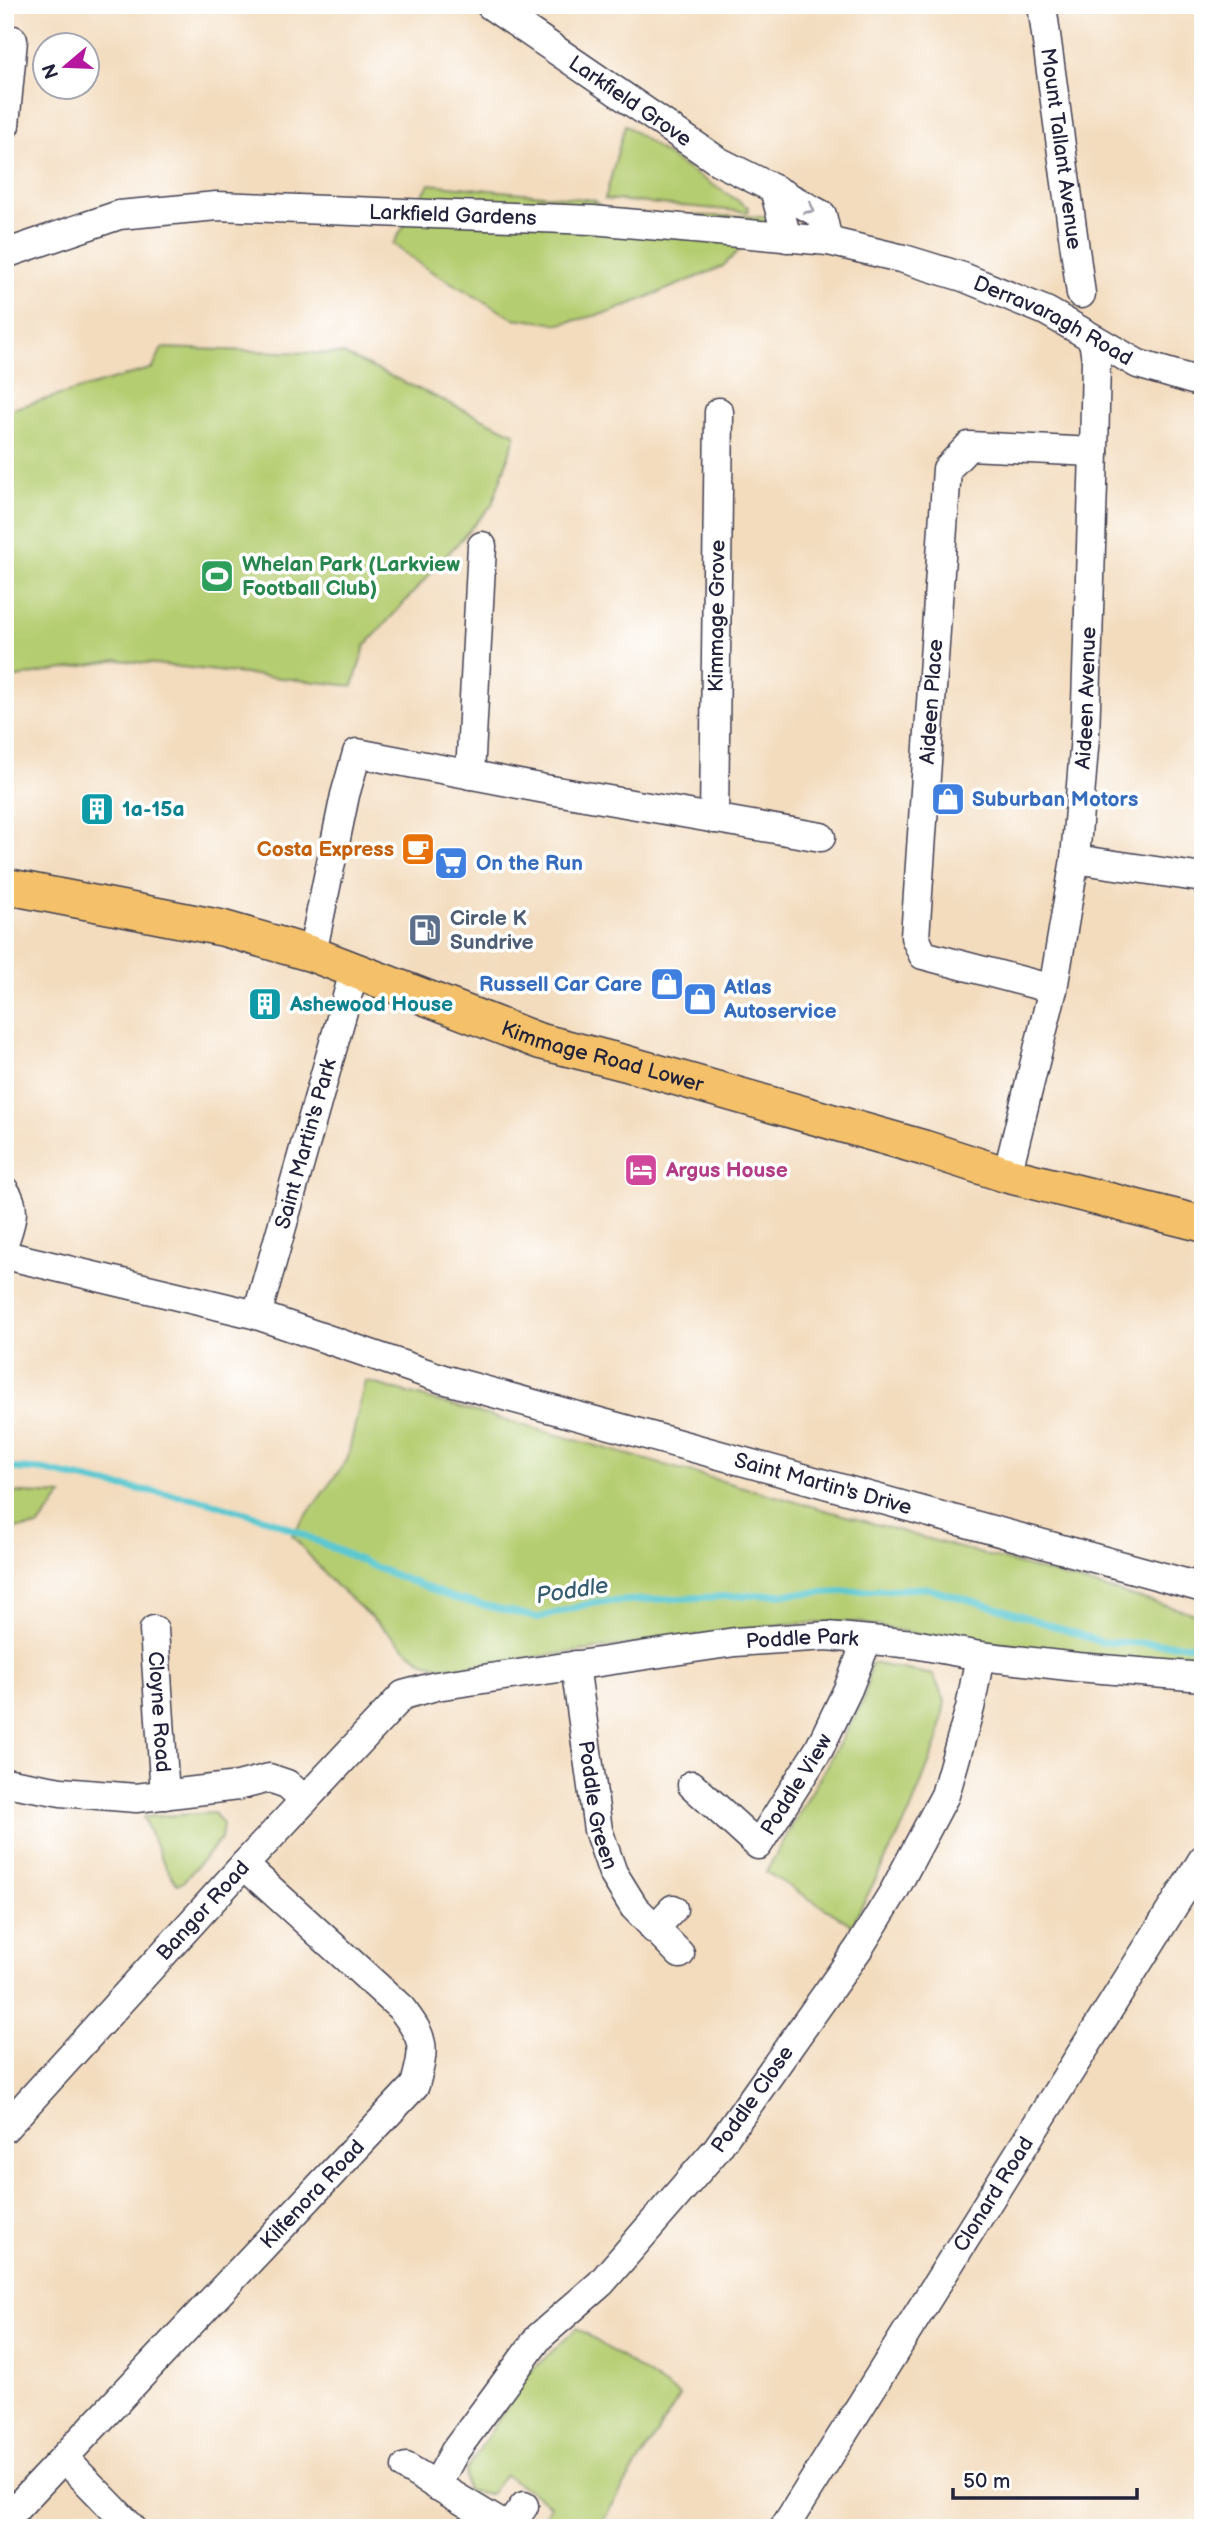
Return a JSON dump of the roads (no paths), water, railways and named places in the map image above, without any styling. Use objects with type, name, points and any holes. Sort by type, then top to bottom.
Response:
[{"type":"main road","name":"Kimmage Road Lower","points":[[5,886],[222,928],[312,954],[539,1041],[924,1148],[1007,1175],[1203,1224]]},
{"type":"street","name":"Larkfield Grove","points":[[491,5],[718,161],[822,215],[828,241]]},
{"type":"street","name":"Mount Tallant Avenue","points":[[1042,5],[1081,294]]},
{"type":"street","points":[[5,125],[13,40]]},
{"type":"street","points":[[774,189],[787,238]]},
{"type":"street","name":"Larkfield Gardens","points":[[5,254],[120,215],[218,206],[592,219],[828,241],[904,259]]},
{"type":"street","name":"Derravaragh Road","points":[[904,259],[963,277],[1046,311],[1138,364],[1203,383]]},
{"type":"street","name":"Aideen Avenue","points":[[1007,1175],[1053,989],[1075,859],[1085,736],[1096,360],[1093,340]]},
{"type":"street","name":"Kimmage Grove","points":[[714,819],[719,412]]},
{"type":"street","name":"Aideen Place","points":[[1053,989],[923,955],[915,937],[947,469],[969,446],[1094,452]]},
{"type":"street","points":[[470,775],[482,546]]},
{"type":"street","points":[[312,954],[345,795],[357,753],[714,819],[821,836]]},
{"type":"street","points":[[1075,859],[1203,878]]},
{"type":"street","name":"Saint Martin's Park","points":[[257,1315],[354,972]]},
{"type":"street","points":[[5,1191],[13,1208],[13,1218],[5,1240]]},
{"type":"street","points":[[5,1255],[257,1315]]},
{"type":"street","name":"Saint Martin's Drive","points":[[257,1315],[443,1379],[1203,1588]]},
{"type":"street","name":"Cloyne Road","points":[[154,1630],[165,1795]]},
{"type":"street","name":"Poddle Park","points":[[403,1695],[436,1686],[735,1642],[827,1636],[914,1644],[979,1656],[1077,1667],[1203,1677]]},
{"type":"street","name":"Poddle View","points":[[692,1785],[758,1845],[819,1749],[848,1689],[867,1640]]},
{"type":"street","name":"Poddle Close","points":[[436,2486],[455,2451],[539,2337],[601,2283],[716,2150],[859,1948],[894,1891],[945,1795],[970,1708],[979,1656]]},
{"type":"street","name":"Poddle Green","points":[[575,1665],[598,1830],[613,1872],[634,1907],[680,1954]]},
{"type":"street","name":"Bangor Road","points":[[5,2128],[403,1695]]},
{"type":"street","name":"Cloyne Road","points":[[5,1782],[85,1794],[136,1798],[239,1786],[269,1778],[287,1784],[305,1800]]},
{"type":"street","name":"Clonard Road","points":[[784,2528],[1203,1859]]},
{"type":"street","name":"Kilfenora Road","points":[[5,2520],[415,2085],[424,2051],[417,2028],[401,2008],[244,1865]]},
{"type":"street","points":[[654,1929],[673,1909]]},
{"type":"street","points":[[64,2458],[132,2528]]},
{"type":"street","points":[[406,2467],[508,2528],[524,2506]]},
{"type":"waterway","name":"Poddle","points":[[5,1468],[42,1470],[111,1485],[195,1498],[273,1521],[377,1568],[453,1598],[538,1618],[595,1602],[926,1588],[1005,1610],[1101,1642],[1203,1645]]},
{"type":"place","name":"Whelan Park (Larkview Football Club)","points":[[217,576]]},
{"type":"place","name":"Suburban Motors","points":[[948,799]]},
{"type":"place","name":"1a-15a","points":[[97,809]]},
{"type":"place","name":"Costa Express","points":[[418,849]]},
{"type":"place","name":"On the Run","points":[[451,863]]},
{"type":"place","name":"Circle K Sundrive","points":[[425,930]]},
{"type":"place","name":"Russell Car Care","points":[[667,984]]},
{"type":"place","name":"Atlas Autoservice","points":[[700,999]]},
{"type":"place","name":"Ashewood House","points":[[265,1004]]},
{"type":"place","name":"Argus House","points":[[641,1170]]}]
